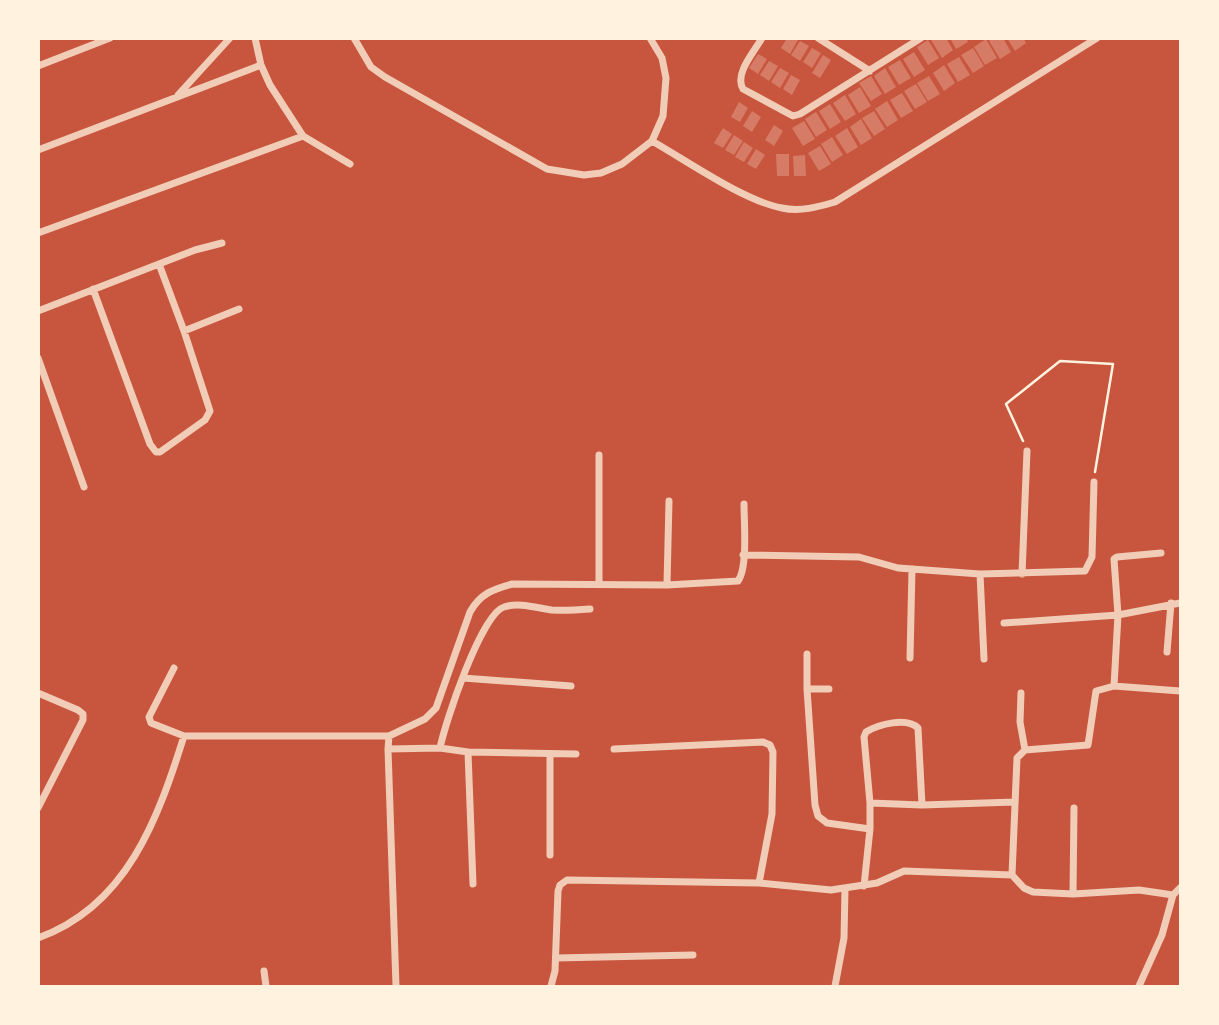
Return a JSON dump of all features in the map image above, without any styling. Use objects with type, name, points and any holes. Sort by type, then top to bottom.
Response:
[{"type":"street","points":[[38,66],[110,38]]},
{"type":"street","points":[[175,98],[230,38]]},
{"type":"street","points":[[255,38],[261,65],[281,106],[303,136],[350,164]]},
{"type":"street","points":[[354,38],[371,66],[385,77],[547,169],[584,176],[601,173],[622,164],[652,141],[663,116],[666,78],[662,58],[650,38]]},
{"type":"street","points":[[762,38],[741,75],[740,85],[789,114],[800,114],[921,38]]},
{"type":"street","points":[[818,38],[870,71]]},
{"type":"street","points":[[652,141],[762,203],[784,209],[808,209],[835,202],[1097,38]]},
{"type":"street","points":[[38,150],[261,65]]},
{"type":"street","points":[[38,233],[303,136]]},
{"type":"street","points":[[38,311],[159,264],[222,243]]},
{"type":"street","points":[[93,289],[150,444],[156,452],[160,452],[205,420],[210,411],[159,264]]},
{"type":"street","points":[[184,331],[239,309]]},
{"type":"street","points":[[38,358],[84,487]]},
{"type":"street","points":[[1022,574],[1027,451]]},
{"type":"street","points":[[599,455],[599,584]]},
{"type":"street","points":[[743,555],[859,557],[898,568],[980,574],[1085,571],[1092,557],[1094,482]]},
{"type":"street","points":[[667,585],[669,501]]},
{"type":"street","points":[[174,668],[149,720],[184,736],[389,736],[425,719],[436,708],[470,611],[477,600],[493,588],[512,584],[667,585],[738,582],[743,555],[744,504]]},
{"type":"street","points":[[1114,686],[1118,615],[1114,559],[1161,553]]},
{"type":"street","points":[[910,657],[912,569]]},
{"type":"street","points":[[980,574],[985,659]]},
{"type":"street","points":[[1167,652],[1171,603]]},
{"type":"street","points":[[1004,623],[1118,615],[1181,603]]},
{"type":"street","points":[[440,748],[463,678],[484,628],[495,612],[502,607],[514,605],[554,610],[590,609]]},
{"type":"street","points":[[807,654],[807,689],[818,816],[827,823],[870,829]]},
{"type":"street","points":[[463,678],[571,687]]},
{"type":"street","points":[[1012,875],[1017,758],[1025,750],[1088,745],[1096,691],[1114,686],[1181,691]]},
{"type":"street","points":[[807,689],[829,689]]},
{"type":"street","points":[[38,693],[78,710],[83,720],[38,808]]},
{"type":"street","points":[[1021,693],[1020,722],[1025,750]]},
{"type":"street","points":[[864,886],[870,829],[864,737],[866,732],[872,728],[906,722],[918,728],[922,805]]},
{"type":"street","points":[[38,938],[62,929],[100,902],[125,872],[157,813],[184,736]]},
{"type":"street","points":[[389,736],[396,986]]},
{"type":"street","points":[[614,749],[763,742],[770,745],[773,752],[772,814],[759,883]]},
{"type":"street","points":[[388,749],[440,748],[468,752],[576,754]]},
{"type":"street","points":[[468,752],[473,884]]},
{"type":"street","points":[[550,754],[550,855]]},
{"type":"street","points":[[870,803],[922,805],[1016,802]]},
{"type":"street","points":[[1073,894],[1074,808]]},
{"type":"street","points":[[551,986],[556,958],[558,891],[563,881],[759,883],[845,889],[877,883],[904,871],[1012,875],[1024,888],[1033,892],[1073,894],[1139,890],[1173,895]]},
{"type":"street","points":[[1139,986],[1162,935],[1173,895],[1181,888]]},
{"type":"street","points":[[835,986],[844,938],[845,889]]},
{"type":"street","points":[[556,958],[693,955]]},
{"type":"street","points":[[264,971],[266,986]]},
{"type":"path","points":[[1027,451],[1006,404],[1060,361],[1114,364],[1094,482]]},
{"type":"building","points":[[787,38],[799,38],[790,54],[781,48]]},
{"type":"building","points":[[932,38],[946,38],[953,50],[942,58]]},
{"type":"building","points":[[950,38],[966,38],[968,42],[956,49]]},
{"type":"building","points":[[992,38],[1003,38],[1011,52],[1000,59],[989,41]]},
{"type":"building","points":[[1007,38],[1023,38],[1026,43],[1015,51]]},
{"type":"building","points":[[986,39],[997,58],[985,65],[974,47]]},
{"type":"building","points":[[928,40],[939,58],[928,65],[917,47]]},
{"type":"building","points":[[800,41],[809,46],[800,61],[791,55]]},
{"type":"building","points":[[812,48],[821,53],[812,68],[803,62]]},
{"type":"building","points":[[973,48],[984,66],[973,73],[961,55]]},
{"type":"building","points":[[914,52],[925,70],[914,77],[903,59]]},
{"type":"building","points":[[758,54],[767,59],[758,74],[749,68]]},
{"type":"building","points":[[823,55],[831,60],[820,78],[812,73]]},
{"type":"building","points":[[959,57],[970,75],[958,82],[947,64]]},
{"type":"building","points":[[900,60],[911,78],[899,85],[888,67]]},
{"type":"building","points":[[769,61],[778,66],[769,81],[760,75]]},
{"type":"building","points":[[944,65],[955,83],[944,91],[933,73]]},
{"type":"building","points":[[780,68],[789,73],[780,88],[771,82]]},
{"type":"building","points":[[885,68],[896,87],[885,94],[874,76]]},
{"type":"building","points":[[791,75],[800,80],[792,95],[783,89]]},
{"type":"building","points":[[871,76],[882,94],[871,101],[859,83]]},
{"type":"building","points":[[929,76],[940,94],[928,101],[917,83]]},
{"type":"building","points":[[916,84],[927,102],[915,109],[904,91]]},
{"type":"building","points":[[860,87],[871,106],[859,113],[848,95]]},
{"type":"building","points":[[902,93],[913,111],[901,118],[890,100]]},
{"type":"building","points":[[845,95],[856,114],[845,121],[833,103]]},
{"type":"building","points":[[887,101],[898,120],[887,127],[875,109]]},
{"type":"building","points":[[739,102],[748,108],[740,122],[731,117]]},
{"type":"building","points":[[830,104],[841,122],[830,129],[819,111]]},
{"type":"building","points":[[752,111],[761,117],[752,132],[743,126]]},
{"type":"building","points":[[874,111],[885,129],[874,136],[862,118]]},
{"type":"building","points":[[816,112],[827,130],[816,137],[805,119]]},
{"type":"building","points":[[861,119],[872,138],[861,145],[850,127]]},
{"type":"building","points":[[804,121],[815,139],[803,146],[792,128]]},
{"type":"building","points":[[774,125],[783,131],[774,146],[765,140]]},
{"type":"building","points":[[723,128],[732,134],[723,148],[714,143]]},
{"type":"building","points":[[847,128],[858,147],[847,154],[835,136]]},
{"type":"building","points":[[734,135],[743,141],[734,155],[725,150]]},
{"type":"building","points":[[832,137],[843,155],[832,162],[821,144]]},
{"type":"building","points":[[744,142],[753,148],[744,162],[735,157]]},
{"type":"building","points":[[820,146],[831,164],[819,171],[808,153]]},
{"type":"building","points":[[756,149],[765,155],[756,169],[747,164]]},
{"type":"building","points":[[776,154],[789,154],[789,176],[777,176]]},
{"type":"building","points":[[805,155],[806,176],[794,176],[793,156]]}]
